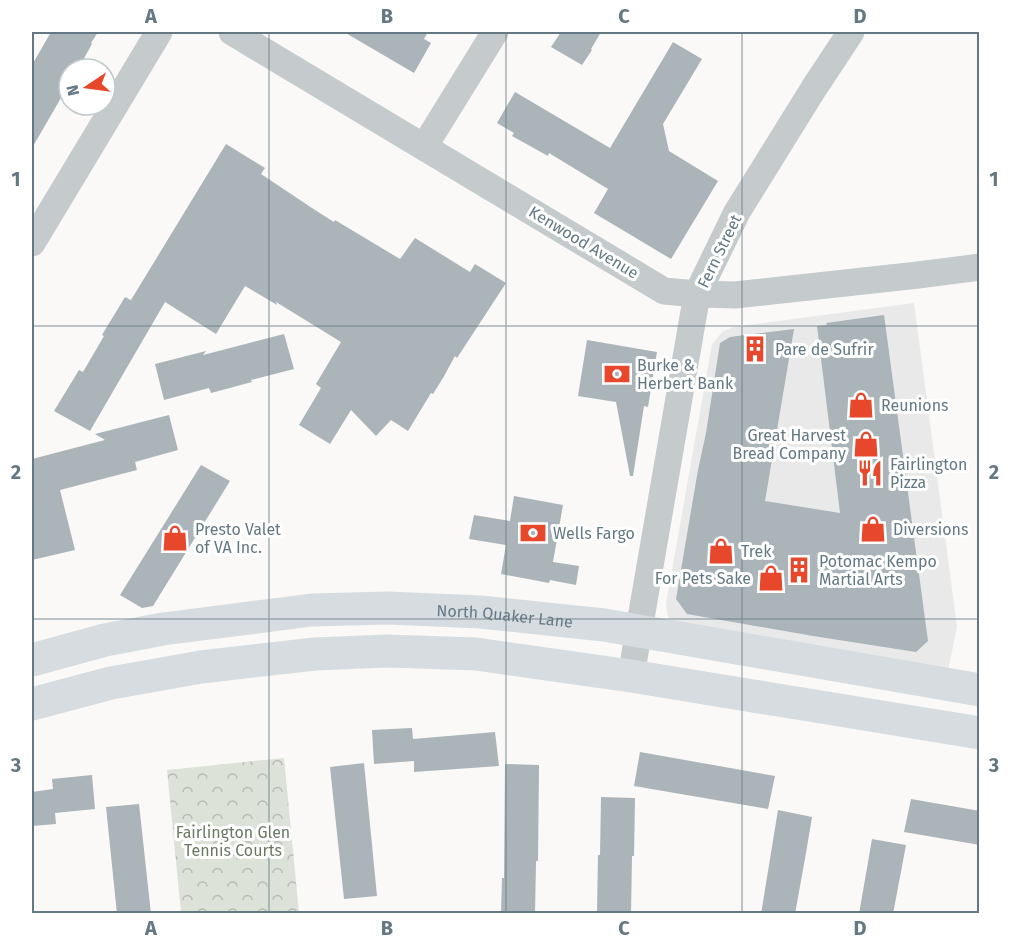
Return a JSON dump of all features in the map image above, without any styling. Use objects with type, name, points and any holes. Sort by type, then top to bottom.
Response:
[{"type":"main road","name":"North Quaker Lane","points":[[32,660],[105,640],[163,629],[312,610],[388,608],[481,612],[604,625],[980,690]]},
{"type":"main road","points":[[32,704],[111,683],[189,669],[315,654],[387,651],[476,654],[630,676],[980,732]]},
{"type":"street","points":[[32,243],[159,32]]},
{"type":"street","name":"Kenwood Avenue","points":[[232,32],[664,291],[735,295],[980,267]]},
{"type":"street","points":[[424,147],[495,32]]},
{"type":"street","name":"Fern Street","points":[[630,676],[697,294],[737,212],[851,32]]},
{"type":"shaded area","points":[[914,303],[957,627],[948,671],[674,624],[668,617],[666,604],[712,344],[723,331],[734,327]]},
{"type":"green space","name":"Fairlington Glen Tennis Courts","points":[[284,758],[299,913],[181,913],[167,770]]},
{"type":"building","points":[[51,32],[98,32],[85,57],[57,57],[57,105],[32,148],[32,65]]},
{"type":"building","points":[[344,32],[428,32],[424,39],[431,43],[414,73]]},
{"type":"building","points":[[561,32],[601,32],[582,65],[551,47]]},
{"type":"building","points":[[673,42],[702,59],[663,124],[669,151],[718,181],[671,259],[594,213],[608,189],[549,153],[548,156],[512,136],[514,133],[497,123],[515,92],[610,148]]},
{"type":"building","points":[[226,144],[265,168],[261,174],[315,210],[400,259],[415,238],[470,272],[475,264],[506,283],[457,358],[455,356],[408,431],[391,420],[376,436],[351,410],[330,444],[299,425],[321,388],[316,384],[341,342],[245,286],[216,334],[165,302],[90,431],[54,411],[79,370],[83,372],[125,297],[131,300]]},
{"type":"building","points":[[884,315],[928,641],[916,652],[687,614],[676,599],[720,343],[730,337],[794,329],[765,501],[840,513],[817,326]]},
{"type":"building","points":[[284,334],[294,369],[211,393],[209,388],[164,400],[155,364],[206,351],[203,355]]},
{"type":"building","name":"Burke & Herbert Bank","points":[[587,340],[657,352],[648,407],[644,406],[633,476],[630,476],[616,402],[578,396]]},
{"type":"building","points":[[169,415],[178,450],[135,462],[137,470],[60,490],[75,550],[32,560],[32,459],[105,440],[95,434]]},
{"type":"building","name":"Presto Valet of VA Inc.","points":[[201,465],[230,481],[153,606],[142,608],[120,595]]},
{"type":"building","name":"Wells Fargo","points":[[514,496],[563,505],[553,562],[579,566],[576,585],[550,580],[549,583],[501,574],[506,545],[469,539],[474,515],[510,521]]},
{"type":"building","points":[[412,728],[413,739],[495,732],[499,766],[414,772],[414,761],[374,764],[372,730]]},
{"type":"building","points":[[640,752],[775,776],[768,809],[634,786]]},
{"type":"building","points":[[364,763],[377,896],[344,899],[330,767]]},
{"type":"building","points":[[505,764],[539,765],[535,914],[501,914],[502,878],[504,878]]},
{"type":"building","points":[[92,775],[95,809],[55,813],[56,824],[32,826],[32,792],[53,789],[52,779]]},
{"type":"building","points":[[601,797],[635,798],[631,914],[597,914]]},
{"type":"building","points":[[911,799],[980,811],[980,845],[904,832]]},
{"type":"building","points":[[139,804],[151,914],[117,914],[106,807]]},
{"type":"building","points":[[778,810],[812,817],[795,914],[761,914]]},
{"type":"building","points":[[872,839],[906,845],[893,914],[859,914]]},
{"type":"place","name":"Pare de Sufrir","points":[[755,349]]},
{"type":"place","name":"Burke & Herbert Bank","points":[[617,374]]},
{"type":"place","name":"Reunions","points":[[861,405]]},
{"type":"place","name":"Great Harvest Bread Company","points":[[866,444]]},
{"type":"place","name":"Fairlington Pizza","points":[[870,473]]},
{"type":"place","name":"Diversions","points":[[873,529]]},
{"type":"place","name":"Wells Fargo","points":[[533,533]]},
{"type":"place","name":"Presto Valet of VA Inc.","points":[[175,538]]},
{"type":"place","name":"Trek","points":[[721,551]]},
{"type":"place","name":"Potomac Kempo Martial Arts","points":[[799,570]]},
{"type":"place","name":"For Pets Sake","points":[[771,578]]}]
